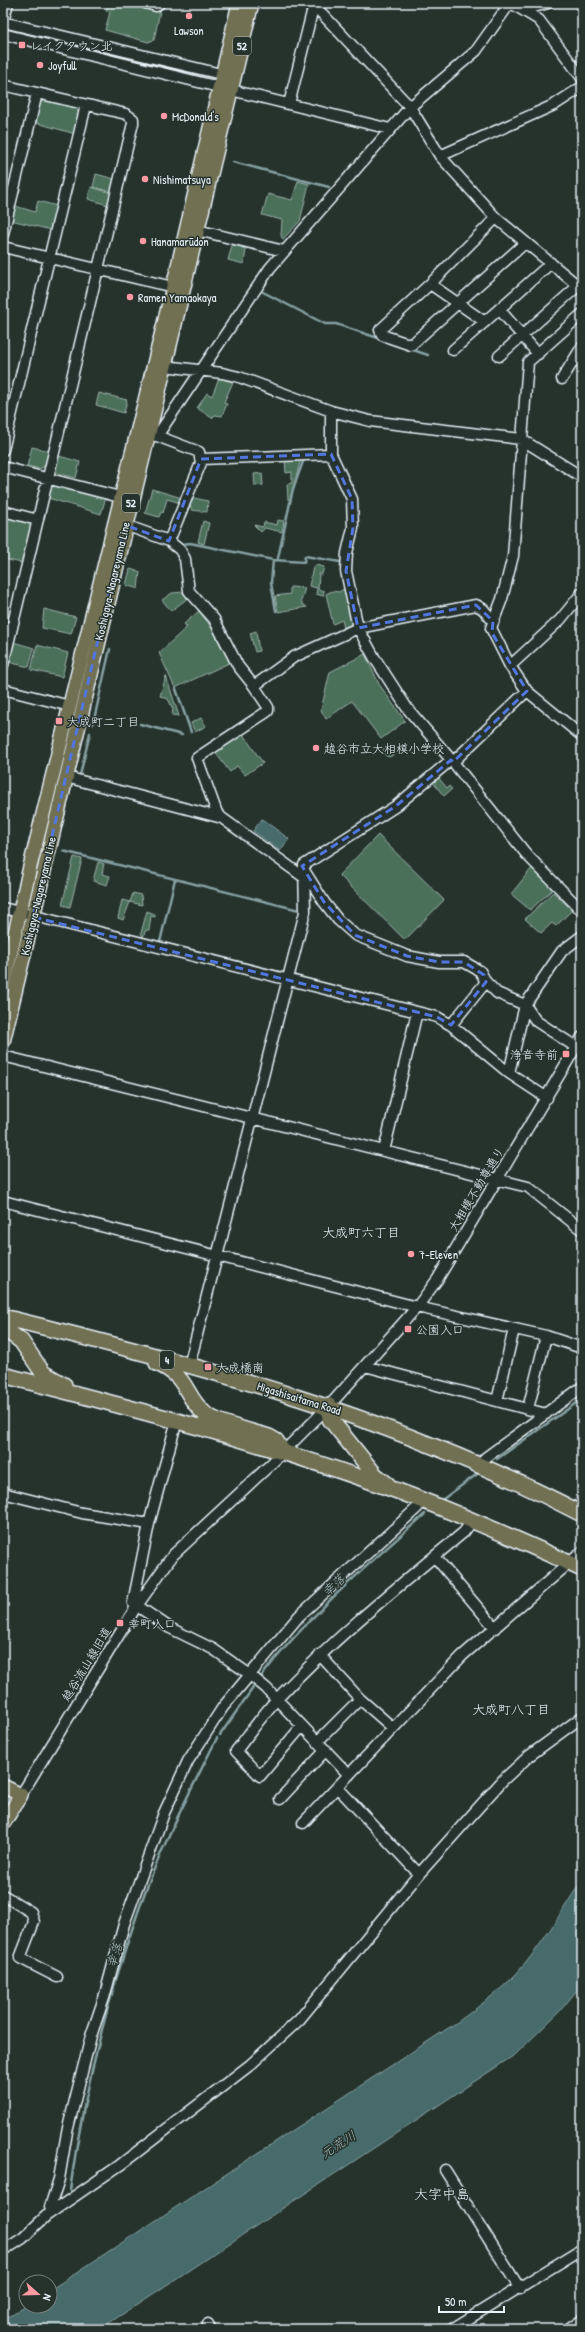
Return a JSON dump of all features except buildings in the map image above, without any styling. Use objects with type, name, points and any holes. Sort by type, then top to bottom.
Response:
[{"type":"highway","name":"Higashisaitama Road","points":[[3,1318],[127,1349],[329,1406],[428,1442],[482,1465],[582,1514]]},
{"type":"highway","name":"4","points":[[3,1328],[21,1341],[43,1373],[53,1380],[88,1397]]},
{"type":"highway","name":"4","points":[[127,1349],[166,1367],[178,1375],[186,1386],[194,1402],[205,1414],[221,1422],[269,1437],[276,1442],[283,1452]]},
{"type":"highway","name":"4","points":[[3,1375],[177,1420],[283,1452],[395,1490],[472,1521],[576,1566]]},
{"type":"highway","points":[[329,1406],[330,1419],[375,1474],[395,1490]]},
{"type":"main road","name":"Koshigaya-Nagareyama Line","points":[[3,986],[120,497],[173,287],[239,3]]},
{"type":"main road","name":"Koshigaya-Nagareyama Line","points":[[3,1042],[125,525],[152,436],[165,366],[252,3]]},
{"type":"main road","points":[[3,1786],[21,1795],[3,1824]]},
{"type":"street","points":[[8,3],[3,22],[220,80],[232,89],[390,129]]},
{"type":"street","points":[[145,3],[156,6],[160,3]]},
{"type":"street","points":[[169,541],[201,463],[201,459],[199,452],[152,436],[200,370],[270,268],[390,129],[410,108],[476,51],[510,3],[539,20],[582,78]]},
{"type":"street","points":[[523,10],[548,3]]},
{"type":"street","points":[[289,104],[313,4]]},
{"type":"street","points":[[313,4],[410,108],[440,156],[496,218],[580,288],[522,335],[499,356]]},
{"type":"street","points":[[3,34],[220,80]]},
{"type":"street","points":[[3,86],[126,114],[133,119],[3,665]]},
{"type":"street","points":[[440,156],[554,105],[582,87]]},
{"type":"street","points":[[3,234],[37,94]]},
{"type":"street","points":[[3,450],[48,258],[86,106]]},
{"type":"street","points":[[496,218],[430,284],[380,330],[382,335],[411,345],[525,243]]},
{"type":"street","points":[[197,230],[284,251]]},
{"type":"street","points":[[3,247],[173,287]]},
{"type":"street","points":[[453,350],[551,263]]},
{"type":"street","points":[[430,284],[485,322]]},
{"type":"street","points":[[499,309],[538,354]]},
{"type":"street","points":[[582,314],[528,362],[513,556],[502,599],[493,621],[492,632],[510,666],[527,691],[582,736]]},
{"type":"street","points":[[562,379],[582,347]]},
{"type":"street","points":[[165,366],[239,377],[331,411],[376,422],[521,439],[582,477]]},
{"type":"street","points":[[331,411],[331,454],[352,499],[353,528],[347,553],[346,571],[358,628],[374,657],[407,708],[452,761],[527,855],[582,911]]},
{"type":"street","points":[[201,459],[331,454]]},
{"type":"street","points":[[3,467],[120,497]]},
{"type":"street","points":[[3,511],[38,520]]},
{"type":"street","points":[[125,525],[169,541],[180,550],[185,560],[189,591],[214,619],[238,666],[268,707],[268,711],[197,758],[217,813],[222,818],[304,873],[338,920],[355,935],[407,956],[439,962],[464,962],[480,971],[486,982],[497,993],[525,1005],[536,1021],[576,1047]]},
{"type":"street","points":[[510,666],[560,620],[582,593]]},
{"type":"street","points":[[254,686],[294,658],[358,628],[476,605],[483,609],[493,621]]},
{"type":"street","points":[[3,688],[70,706]]},
{"type":"street","points":[[189,1366],[305,912],[304,865],[315,856],[396,806],[452,761],[527,691]]},
{"type":"street","points":[[66,777],[222,818]]},
{"type":"street","points":[[3,908],[20,912],[32,917],[441,1018],[509,1073],[547,1098]]},
{"type":"street","points":[[509,1073],[525,1005],[562,951],[582,936]]},
{"type":"street","points":[[451,1025],[486,982]]},
{"type":"street","points":[[384,1151],[417,1012]]},
{"type":"street","name":"大相模不動尊通り","points":[[283,1452],[329,1406],[418,1307],[437,1280],[547,1098],[582,1037]]},
{"type":"street","points":[[3,1056],[528,1187],[582,1230]]},
{"type":"street","points":[[3,1201],[418,1307],[546,1336],[582,1348]]},
{"type":"street","points":[[497,1401],[514,1329]]},
{"type":"street","points":[[528,1409],[546,1336]]},
{"type":"street","points":[[365,1366],[546,1414]]},
{"type":"street","points":[[482,1465],[485,1458],[582,1387]]},
{"type":"street","points":[[177,1420],[149,1524],[132,1598],[136,1607],[170,1628],[213,1649],[249,1674],[277,1699],[349,1775]]},
{"type":"street","name":"越谷流山線旧道","points":[[21,1795],[136,1607],[173,1556],[283,1452]]},
{"type":"street","points":[[3,1493],[82,1513],[149,1524]]},
{"type":"street","points":[[53,2211],[50,2207],[59,2179],[67,2132],[91,2036],[104,1998],[124,1924],[164,1813],[188,1761],[222,1707],[299,1616],[417,1508],[422,1501]]},
{"type":"street","points":[[302,1726],[260,1776],[236,1750],[277,1699],[320,1655],[464,1532],[472,1521]]},
{"type":"street","points":[[303,1823],[462,1656],[495,1628],[576,1566],[582,1552]]},
{"type":"street","points":[[435,1556],[495,1628]]},
{"type":"street","points":[[320,1655],[360,1699],[392,1728]]},
{"type":"street","points":[[317,1742],[360,1699]]},
{"type":"street","points":[[3,2251],[23,2238],[53,2211],[120,2165],[250,2066],[299,2020],[419,1874],[504,1780],[529,1756],[582,1717]]},
{"type":"street","points":[[280,1799],[326,1750]]},
{"type":"street","points":[[337,1787],[419,1874]]},
{"type":"street","points":[[3,1895],[31,1912],[34,1922],[20,1958],[57,1977]]},
{"type":"street","points":[[445,2170],[520,2289]]},
{"type":"street","points":[[452,2329],[520,2289],[582,2249]]},
{"type":"street","points":[[568,2329],[582,2319]]},
{"type":"highlighted area","points":[[331,454],[352,499],[353,528],[346,571],[358,628],[476,605],[493,621],[492,633],[527,691],[453,762],[451,760],[396,806],[302,866],[324,902],[355,935],[407,956],[439,962],[464,962],[484,975],[486,982],[451,1025],[437,1017],[33,917],[125,525],[169,541],[201,459]]},
{"type":"green space","points":[[108,3],[124,3],[160,11],[154,40],[148,42],[105,30],[110,12],[106,11]]},
{"type":"green space","points":[[46,100],[76,108],[80,115],[75,134],[34,122],[40,102]]},
{"type":"green space","points":[[96,174],[114,179],[112,192],[93,187]]},
{"type":"green space","points":[[298,181],[309,184],[300,221],[283,239],[281,236],[282,220],[262,215],[268,194],[292,200]]},
{"type":"green space","points":[[91,187],[111,193],[108,205],[88,199]]},
{"type":"green space","points":[[38,201],[57,206],[51,230],[11,220],[15,206],[35,212]]},
{"type":"green space","points":[[233,242],[243,245],[242,248],[246,249],[244,264],[228,260]]},
{"type":"green space","points":[[219,378],[233,382],[224,402],[227,404],[222,416],[215,415],[212,418],[197,408],[207,393],[212,396]]},
{"type":"green space","points":[[99,393],[127,400],[124,413],[96,405]]},
{"type":"green space","points":[[32,447],[50,451],[46,465],[40,469],[27,466]]},
{"type":"green space","points":[[59,456],[80,462],[76,478],[57,473],[55,469]]},
{"type":"green space","points":[[301,459],[290,499],[288,500],[287,484],[292,483],[292,472],[286,473],[285,460]]},
{"type":"green space","points":[[262,473],[263,485],[255,486],[254,474]]},
{"type":"green space","points":[[55,484],[106,497],[101,514],[48,498],[51,486]]},
{"type":"green space","points":[[152,489],[182,498],[181,503],[167,499],[163,513],[161,512],[159,517],[145,513]]},
{"type":"green space","points":[[194,498],[208,501],[207,512],[192,510],[190,505]]},
{"type":"green space","points":[[3,515],[26,520],[31,527],[22,563],[3,559]]},
{"type":"green space","points":[[278,520],[284,521],[282,532],[265,528],[261,532],[254,525],[263,527],[264,522],[277,525]]},
{"type":"green space","points":[[203,521],[209,523],[204,544],[198,542]]},
{"type":"green space","points":[[316,565],[324,567],[322,574],[319,574],[318,589],[324,591],[323,596],[316,594],[317,588],[309,586],[313,567]]},
{"type":"green space","points":[[130,569],[140,572],[138,589],[126,585]]},
{"type":"green space","points":[[290,587],[305,588],[301,601],[303,605],[307,607],[278,612],[275,596],[290,594]]},
{"type":"green space","points":[[345,588],[352,624],[344,628],[342,620],[333,624],[326,594],[332,591],[339,592]]},
{"type":"green space","points":[[184,592],[188,598],[171,611],[162,600],[172,593]]},
{"type":"green space","points":[[44,609],[76,617],[71,634],[42,628]]},
{"type":"green space","points":[[199,611],[221,640],[231,662],[175,688],[159,653],[187,627],[184,624]]},
{"type":"green space","points":[[256,631],[259,651],[255,652],[250,633]]},
{"type":"green space","points":[[13,642],[34,648],[29,667],[8,662]]},
{"type":"green space","points":[[37,645],[68,653],[62,677],[31,670]]},
{"type":"green space","points":[[365,654],[379,684],[405,721],[381,739],[352,701],[326,719],[321,710],[330,672]]},
{"type":"green space","points":[[166,676],[179,716],[172,715],[173,709],[168,699],[160,696]]},
{"type":"green space","points":[[201,718],[206,726],[195,732],[191,723]]},
{"type":"green space","points":[[242,733],[263,763],[245,775],[237,766],[230,772],[214,751]]},
{"type":"green space","points":[[389,745],[393,747],[395,751],[393,755],[389,757],[385,755],[383,751],[385,747]]},
{"type":"green space","points":[[437,776],[447,788],[449,786],[452,789],[444,796],[431,780]]},
{"type":"green space","points":[[378,835],[444,900],[405,940],[339,875]]},
{"type":"green space","points":[[74,857],[82,859],[70,907],[62,905]]},
{"type":"green space","points":[[98,862],[104,864],[102,874],[110,876],[107,885],[93,881]]},
{"type":"green space","points":[[532,868],[553,889],[530,910],[511,894]]},
{"type":"green space","points":[[553,892],[572,910],[556,926],[552,923],[541,933],[525,919]]},
{"type":"green space","points":[[133,893],[141,895],[142,905],[130,902]]},
{"type":"green space","points":[[122,900],[130,902],[123,920],[118,918]]},
{"type":"green space","points":[[147,911],[155,914],[155,917],[151,916],[149,930],[146,930],[143,937],[141,933]]},
{"type":"water","points":[[262,819],[289,839],[280,851],[253,831]]},
{"type":"water","name":"元荒川","points":[[582,1880],[582,1984],[560,2011],[516,2054],[100,2329],[3,2329],[3,2321],[18,2311],[18,2314],[58,2314],[58,2285],[459,2021],[496,1993],[516,1974],[551,1928]]},
{"type":"waterway","points":[[233,162],[329,187]]},
{"type":"waterway","points":[[263,292],[325,324],[336,324],[381,339]]},
{"type":"waterway","points":[[410,349],[428,355]]},
{"type":"waterway","points":[[278,558],[293,489],[304,459]]},
{"type":"waterway","points":[[182,544],[190,543],[273,560],[304,562],[305,556],[340,562]]},
{"type":"waterway","points":[[273,560],[271,583],[276,611]]},
{"type":"waterway","points":[[93,724],[110,649]]},
{"type":"waterway","points":[[176,689],[191,732]]},
{"type":"waterway","points":[[140,724],[182,735]]},
{"type":"waterway","points":[[80,775],[90,733]]},
{"type":"waterway","points":[[63,851],[299,910]]},
{"type":"waterway","points":[[160,942],[175,879]]},
{"type":"waterway","name":"幸落","points":[[497,1459],[582,1399]]},
{"type":"waterway","name":"幸落","points":[[439,1502],[480,1472]]},
{"type":"waterway","name":"幸落","points":[[260,1678],[278,1655],[318,1612],[425,1514]]},
{"type":"waterway","name":"幸落","points":[[220,1735],[255,1685]]},
{"type":"waterway","name":"幸落","points":[[70,2190],[75,2154],[97,2048],[127,1943],[147,1887],[165,1844],[217,1738]]},
{"type":"place","name":"Lawson","points":[[189,16]]},
{"type":"place","name":"レイクタウン北","points":[[22,45]]},
{"type":"place","name":"Joyfull","points":[[40,65]]},
{"type":"place","name":"McDonald's","points":[[164,116]]},
{"type":"place","name":"Nishimatsuya","points":[[145,179]]},
{"type":"place","name":"Hanamarūdon","points":[[143,241]]},
{"type":"place","name":"Ramen Yamaokaya","points":[[130,297]]},
{"type":"place","name":"大成町二丁目","points":[[59,721]]},
{"type":"place","name":"越谷市立大相模小学校","points":[[316,748]]},
{"type":"place","name":"浄音寺前","points":[[566,1054]]},
{"type":"place","name":"7-Eleven","points":[[411,1254]]},
{"type":"place","name":"公園入口","points":[[408,1329]]},
{"type":"place","name":"大成橋南","points":[[208,1367]]},
{"type":"place","name":"幸町入口","points":[[120,1623]]},
{"type":"district","name":"大成町六丁目","points":[[361,1232]]},
{"type":"district","name":"大成町八丁目","points":[[511,1709]]},
{"type":"district","name":"大字中島","points":[[442,2193]]}]
